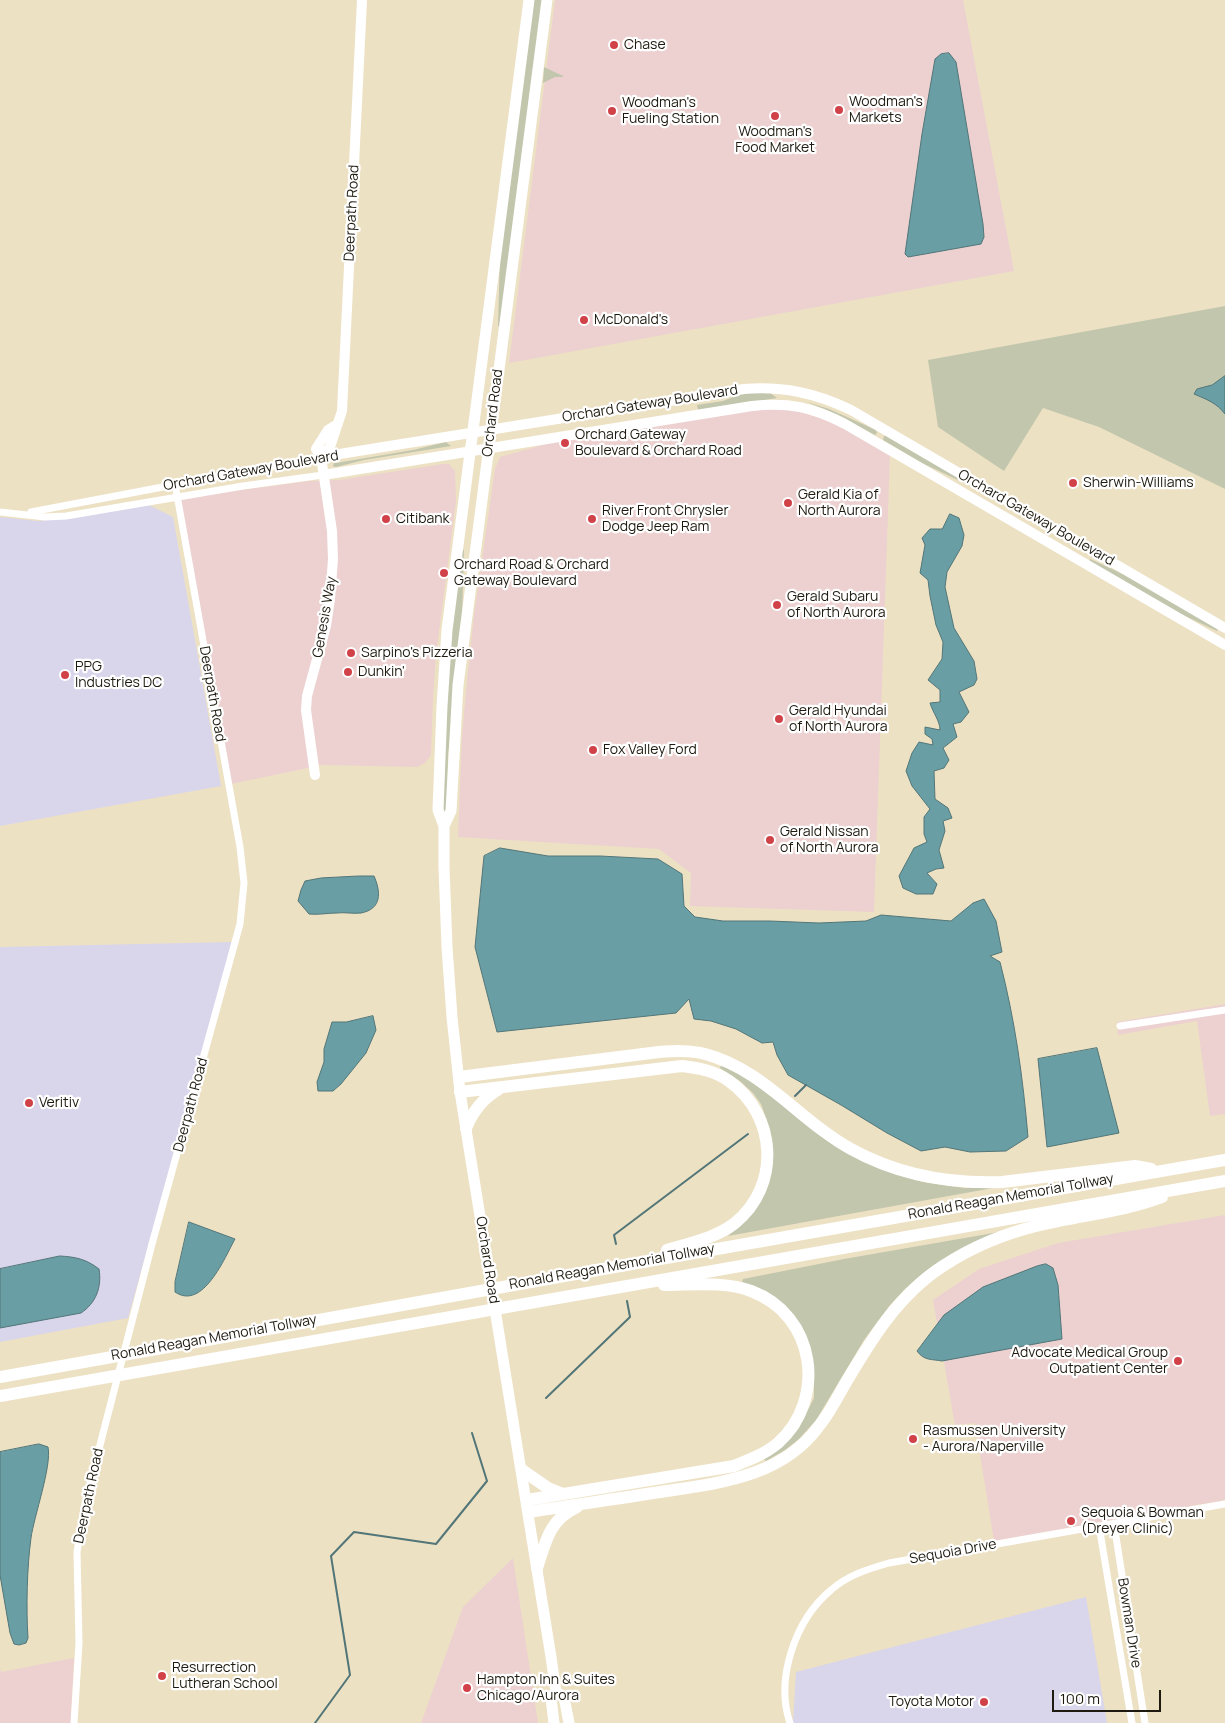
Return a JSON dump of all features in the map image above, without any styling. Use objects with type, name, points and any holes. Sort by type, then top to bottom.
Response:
[{"type":"highway","points":[[459,1077],[672,1051],[704,1054],[732,1064],[759,1081],[850,1149],[893,1168],[915,1175],[954,1182],[980,1183],[1135,1166],[1161,1171]]},
{"type":"highway","points":[[460,1092],[682,1066],[702,1069],[717,1074],[740,1090],[756,1109],[768,1143],[768,1166],[760,1191],[746,1213],[734,1224],[720,1232],[620,1266]]},
{"type":"highway","points":[[466,1128],[470,1118],[484,1099],[505,1086]]},
{"type":"highway","name":"Ronald Reagan Memorial Tollway","points":[[0,1377],[1225,1160]]},
{"type":"highway","name":"Ronald Reagan Memorial Tollway","points":[[0,1396],[1225,1181]]},
{"type":"highway","points":[[528,1506],[581,1505],[727,1482],[770,1466],[795,1450],[820,1426],[879,1328],[905,1298],[941,1267],[977,1247],[1004,1236],[1039,1225],[1142,1204],[1190,1187]]},
{"type":"highway","points":[[528,1506],[563,1494],[734,1466],[764,1453],[777,1444],[794,1423],[805,1402],[809,1361],[804,1345],[789,1318],[770,1301],[752,1291],[739,1287],[634,1285]]},
{"type":"highway","points":[[522,1470],[548,1488],[563,1494]]},
{"type":"highway","points":[[537,1568],[555,1522],[569,1511],[581,1505]]},
{"type":"main road","name":"Orchard Road","points":[[529,0],[447,630],[442,697],[438,810],[444,826],[447,947],[460,1092],[528,1506],[556,1692],[551,1698],[554,1723]]},
{"type":"main road","name":"Orchard Road","points":[[444,826],[451,811],[458,685],[547,0]]},
{"type":"main road","name":"Orchard Road","points":[[556,1692],[564,1697],[569,1723]]},
{"type":"street","name":"Deerpath Road","points":[[321,457],[330,447],[342,412],[362,0]]},
{"type":"street","name":"Orchard Gateway Boulevard","points":[[20,514],[321,457],[744,389],[781,388],[813,394],[858,414],[1225,628]]},
{"type":"street","name":"Orchard Gateway Boulevard","points":[[0,512],[45,517],[66,516],[752,406],[790,404],[810,408],[846,424],[1225,645]]},
{"type":"street","name":"Genesis Way","points":[[315,775],[306,710],[307,696],[326,626],[333,560],[332,531],[321,457]]},
{"type":"street","name":"Deerpath Road","points":[[74,1723],[79,1643],[77,1552],[85,1503],[152,1244],[240,924],[244,883],[240,847],[175,484]]},
{"type":"street","points":[[1120,1026],[1225,1010]]},
{"type":"street","name":"Sequoia Drive","points":[[790,1723],[784,1697],[790,1655],[803,1626],[814,1608],[831,1590],[860,1571],[889,1562],[1225,1504]]},
{"type":"street","name":"Bowman Drive","points":[[1114,1524],[1145,1723]]},
{"type":"street","name":"Bowman Drive","points":[[1099,1526],[1132,1723]]},
{"type":"shaded area","points":[[555,0],[963,0],[1014,271],[509,363]]},
{"type":"shaded area","points":[[762,408],[804,411],[828,420],[890,455],[874,912],[690,906],[691,873],[659,849],[458,837],[462,736],[474,615],[495,469],[500,457],[553,442]]},
{"type":"shaded area","points":[[449,464],[455,471],[456,501],[436,655],[431,755],[425,763],[417,767],[322,765],[231,784],[180,498],[310,481],[339,480]]},
{"type":"shaded area","points":[[147,504],[173,517],[221,786],[0,826],[0,517],[37,521],[75,518]]},
{"type":"shaded area","points":[[233,942],[128,1318],[0,1342],[0,947]]},
{"type":"shaded area","points":[[1225,1004],[1225,1114],[1210,1116],[1197,1021],[1118,1035],[1117,1022]]},
{"type":"shaded area","points":[[1225,1215],[1225,1500],[994,1541],[975,1423],[955,1425],[933,1300],[979,1269],[1058,1243]]},
{"type":"shaded area","points":[[513,1558],[538,1723],[421,1723],[463,1607]]},
{"type":"shaded area","points":[[1086,1597],[1107,1723],[793,1723],[796,1672]]},
{"type":"shaded area","points":[[74,1658],[71,1723],[0,1723],[0,1668],[1,1672]]},
{"type":"green space","points":[[534,0],[543,0],[500,327],[498,326],[500,252]]},
{"type":"green space","points":[[544,67],[563,77],[555,77],[543,83]]},
{"type":"green space","points":[[1225,306],[1225,489],[1099,427],[1043,408],[1004,471],[938,427],[928,360]]},
{"type":"green space","points":[[744,393],[770,393],[777,398],[698,410],[697,405],[723,401]]},
{"type":"green space","points":[[807,402],[829,409],[876,430],[877,433],[875,435],[838,415]]},
{"type":"green space","points":[[884,436],[965,482],[922,463],[883,440]]},
{"type":"green space","points":[[446,442],[451,446],[333,466],[334,463],[413,450]]},
{"type":"green space","points":[[462,549],[464,550],[462,619],[448,756],[447,815],[443,815],[444,743],[451,629]]},
{"type":"green space","points":[[1090,559],[1125,575],[1218,629],[1217,631],[1181,614],[1089,561]]},
{"type":"green space","points":[[721,1065],[741,1075],[883,1170],[923,1182],[964,1188],[993,1188],[728,1236],[742,1224],[773,1147],[770,1129],[761,1104],[753,1093],[740,1081],[720,1068]]},
{"type":"green space","points":[[999,1232],[906,1288],[890,1305],[864,1340],[816,1420],[799,1439],[785,1450],[766,1461],[764,1459],[787,1442],[799,1428],[814,1398],[814,1378],[809,1343],[742,1282],[743,1279]]},
{"type":"water","points":[[949,53],[956,62],[984,237],[981,244],[908,257],[905,254],[935,59],[941,54]]},
{"type":"water","points":[[1225,376],[1225,414],[1215,404],[1194,394],[1197,389],[1212,385]]},
{"type":"water","points":[[950,514],[959,518],[964,535],[962,546],[947,572],[945,587],[954,628],[974,661],[977,679],[974,685],[959,692],[969,712],[961,722],[953,724],[957,737],[943,748],[949,760],[944,768],[934,771],[935,799],[948,808],[952,818],[943,821],[945,831],[939,850],[944,868],[927,873],[937,884],[933,894],[916,894],[903,888],[899,876],[914,848],[927,842],[924,834],[924,817],[930,809],[912,786],[906,771],[912,753],[919,742],[933,745],[932,739],[925,734],[925,727],[940,730],[930,703],[940,702],[940,690],[928,680],[942,659],[943,642],[936,625],[928,580],[920,573],[925,545],[922,538],[930,529],[942,529]]},
{"type":"water","points":[[500,848],[548,856],[658,859],[682,874],[684,906],[695,917],[723,921],[819,923],[866,921],[881,915],[951,921],[973,903],[984,899],[996,921],[1002,952],[990,956],[1000,962],[1010,1006],[1021,1071],[1028,1137],[1006,1151],[970,1152],[945,1147],[921,1151],[788,1075],[777,1055],[773,1042],[762,1043],[736,1029],[711,1021],[694,1019],[689,999],[676,1013],[497,1032],[475,947],[484,856]]},
{"type":"water","points":[[374,876],[378,888],[376,904],[368,911],[361,913],[309,914],[298,901],[305,881],[321,878]]},
{"type":"water","points":[[373,1016],[376,1030],[366,1053],[333,1091],[318,1091],[317,1082],[324,1062],[324,1049],[332,1022],[346,1022]]},
{"type":"water","points":[[1097,1048],[1119,1133],[1047,1147],[1038,1059]]},
{"type":"water","points":[[189,1222],[235,1239],[212,1279],[195,1294],[185,1296],[175,1292],[175,1282]]},
{"type":"water","points":[[60,1256],[81,1259],[99,1269],[99,1288],[91,1304],[81,1313],[0,1328],[0,1269]]},
{"type":"water","points":[[1046,1264],[1053,1268],[1058,1285],[1062,1339],[942,1361],[925,1358],[917,1351],[944,1315],[983,1287]]},
{"type":"water","points":[[39,1444],[48,1447],[49,1455],[30,1549],[27,1588],[28,1638],[26,1643],[19,1645],[14,1644],[10,1633],[0,1575],[0,1452]]},
{"type":"waterway","points":[[795,1096],[806,1085]]},
{"type":"waterway","points":[[616,1244],[614,1235],[748,1134]]},
{"type":"waterway","points":[[546,1398],[630,1317],[627,1301]]},
{"type":"waterway","points":[[315,1723],[350,1675],[331,1556],[354,1532],[436,1544],[487,1481],[472,1433]]},
{"type":"place","name":"Chase","points":[[614,45]]},
{"type":"place","name":"Woodman's Markets","points":[[839,110]]},
{"type":"place","name":"Woodman's Fueling Station","points":[[612,111]]},
{"type":"place","name":"Woodman's Food Market","points":[[775,116]]},
{"type":"place","name":"McDonald's","points":[[584,320]]},
{"type":"place","name":"Orchard Gateway Boulevard & Orchard Road","points":[[565,443]]},
{"type":"place","name":"Sherwin-Williams","points":[[1073,483]]},
{"type":"place","name":"Gerald Kia of North Aurora","points":[[788,503]]},
{"type":"place","name":"Citibank","points":[[386,519]]},
{"type":"place","name":"River Front Chrysler Dodge Jeep Ram","points":[[592,519]]},
{"type":"place","name":"Orchard Road & Orchard Gateway Boulevard","points":[[444,573]]},
{"type":"place","name":"Gerald Subaru of North Aurora","points":[[777,605]]},
{"type":"place","name":"Sarpino's Pizzeria","points":[[351,653]]},
{"type":"place","name":"Dunkin'","points":[[348,672]]},
{"type":"place","name":"PPG Industries DC","points":[[65,675]]},
{"type":"place","name":"Gerald Hyundai of North Aurora","points":[[779,719]]},
{"type":"place","name":"Fox Valley Ford","points":[[593,750]]},
{"type":"place","name":"Gerald Nissan of North Aurora","points":[[770,840]]},
{"type":"place","name":"Veritiv","points":[[29,1103]]},
{"type":"place","name":"Advocate Medical Group Outpatient Center","points":[[1178,1361]]},
{"type":"place","name":"Rasmussen University - Aurora/Naperville","points":[[913,1439]]},
{"type":"place","name":"Sequoia & Bowman (Dreyer Clinic)","points":[[1071,1521]]},
{"type":"place","name":"Resurrection Lutheran School","points":[[162,1676]]},
{"type":"place","name":"Hampton Inn & Suites Chicago/Aurora","points":[[467,1688]]},
{"type":"place","name":"Toyota Motor","points":[[984,1702]]}]
